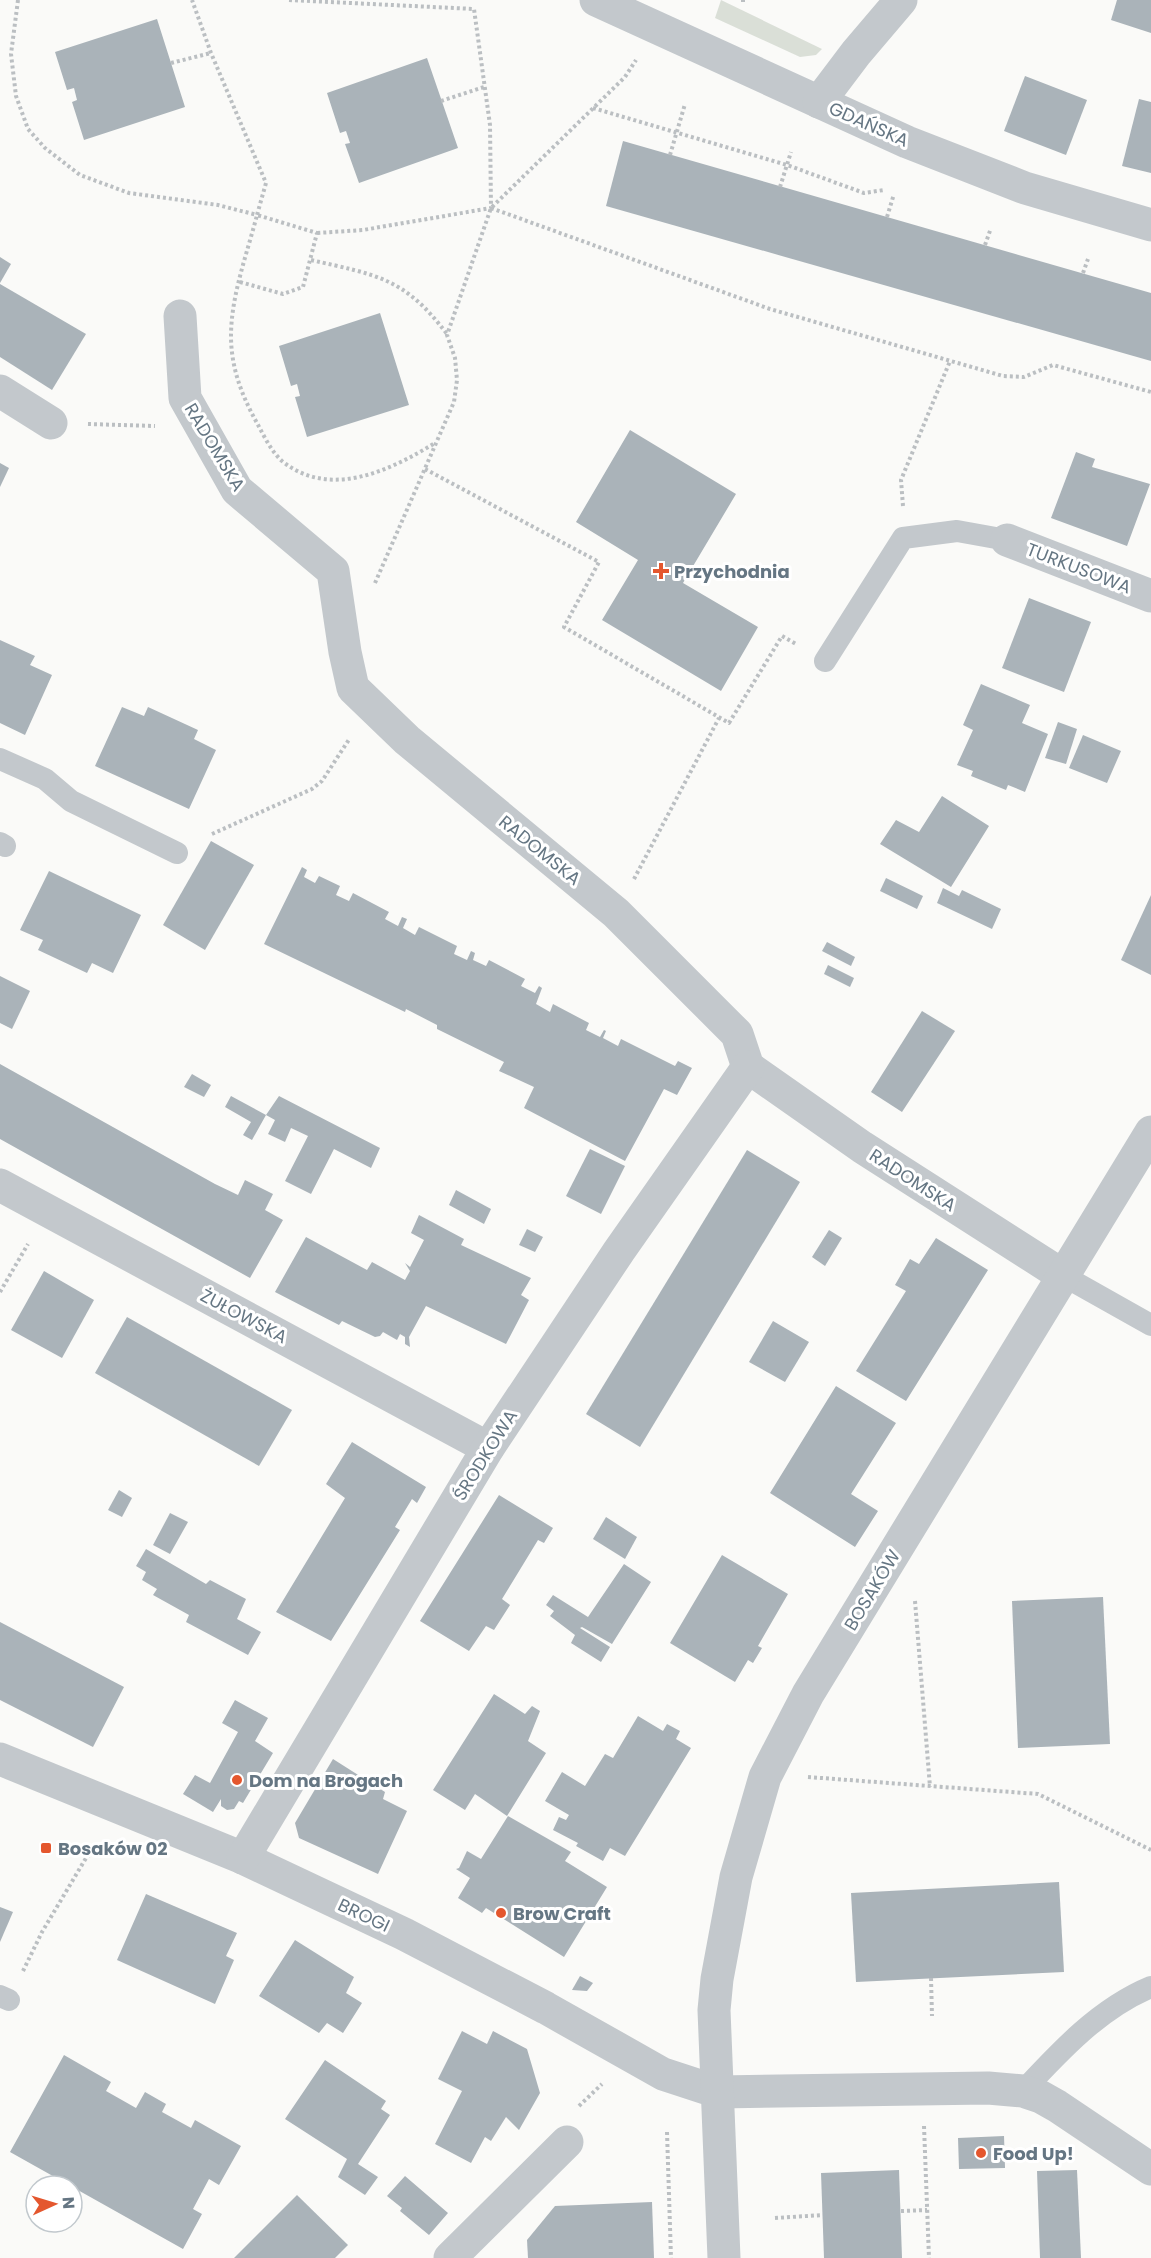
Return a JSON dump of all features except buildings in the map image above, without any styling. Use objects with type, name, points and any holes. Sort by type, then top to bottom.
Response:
[{"type":"street","name":"GDAŃSKA","points":[[596,0],[907,142],[1025,188],[1151,225]]},
{"type":"street","points":[[819,102],[856,53],[901,0]]},
{"type":"street","name":"RADOMSKA","points":[[180,315],[185,398],[237,490],[333,571],[345,652],[354,688],[407,740],[616,913],[737,1034],[748,1067],[862,1147],[1062,1275]]},
{"type":"street","points":[[0,391],[51,423]]},
{"type":"street","name":"TURKUSOWA","points":[[1007,540],[1151,596]]},
{"type":"street","name":"ŚRODKOWA","points":[[243,1858],[488,1448],[620,1251],[748,1067]]},
{"type":"street","name":"BOSAKÓW","points":[[724,2258],[714,2010],[717,1979],[736,1877],[765,1777],[808,1694],[1062,1275],[1149,1139]]},
{"type":"street","name":"ŻUŁOWSKA","points":[[0,1185],[488,1448]]},
{"type":"street","name":"BROGI","points":[[0,1759],[243,1858],[404,1934],[546,2008],[663,2074],[718,2092],[988,2088],[1023,2091],[1057,2106],[1151,2169]]},
{"type":"street","points":[[450,2258],[567,2142]]},
{"type":"lane","points":[[825,661],[903,538],[957,531],[1007,540]]},
{"type":"lane","points":[[0,759],[45,779],[71,801],[177,853]]},
{"type":"lane","points":[[1062,1275],[1151,1325]]},
{"type":"lane","points":[[1023,2091],[1082,2032],[1114,2006],[1132,1995],[1151,1988]]},
{"type":"path","points":[[18,0],[11,54],[16,96],[27,129],[45,148],[80,175],[129,193],[218,205],[317,233],[363,230],[491,208],[770,309],[950,361],[1014,378],[1024,377],[1053,365],[1151,392]]},
{"type":"path","points":[[192,0],[211,53],[266,183],[233,310],[231,338],[236,375],[246,403],[272,450],[282,461],[311,477],[353,478],[378,473],[403,463],[437,442]]},
{"type":"path","points":[[289,0],[473,6],[490,125],[491,208],[447,335]]},
{"type":"path","points":[[491,208],[625,77],[642,51]]},
{"type":"path","points":[[171,63],[211,53]]},
{"type":"path","points":[[441,101],[484,87]]},
{"type":"path","points":[[670,155],[685,104]]},
{"type":"path","points":[[592,108],[787,165],[864,193],[884,190]]},
{"type":"path","points":[[780,187],[791,152]]},
{"type":"path","points":[[886,217],[894,195]]},
{"type":"path","points":[[985,245],[992,228]]},
{"type":"path","points":[[240,282],[283,294],[303,287],[317,233]]},
{"type":"path","points":[[1083,273],[1088,259]]},
{"type":"path","points":[[311,260],[363,272],[408,292],[421,303],[447,335],[455,358],[457,380],[454,402],[373,588]]},
{"type":"path","points":[[905,537],[901,480],[950,361]]},
{"type":"path","points":[[51,423],[202,428]]},
{"type":"path","points":[[425,469],[599,562],[564,627],[729,723],[782,636],[825,661]]},
{"type":"path","points":[[212,834],[312,789],[322,781],[357,728],[354,688]]},
{"type":"path","points":[[616,913],[719,718]]},
{"type":"path","points":[[0,1293],[47,1210]]},
{"type":"path","points":[[915,1600],[930,1787]]},
{"type":"path","points":[[807,1777],[1038,1794],[1151,1850]]},
{"type":"path","points":[[4,1998],[86,1858],[114,1835],[124,1810]]},
{"type":"path","points":[[931,1978],[932,2016]]},
{"type":"path","points":[[577,2108],[604,2082]]},
{"type":"path","points":[[922,2089],[929,2258]]},
{"type":"path","points":[[667,2132],[671,2258]]},
{"type":"path","points":[[901,2211],[927,2210]]},
{"type":"path","points":[[775,2218],[823,2214]]},
{"type":"shaded area","points":[[721,0],[822,49],[816,55],[800,57],[715,18]]},
{"type":"place","name":"Przychodnia","points":[[661,571]]},
{"type":"place","name":"Dom na Brogach","points":[[237,1780]]},
{"type":"place","name":"Bosaków 02","points":[[46,1848]]},
{"type":"place","name":"Brow Craft","points":[[501,1913]]},
{"type":"place","name":"Food Up!","points":[[981,2153]]}]
